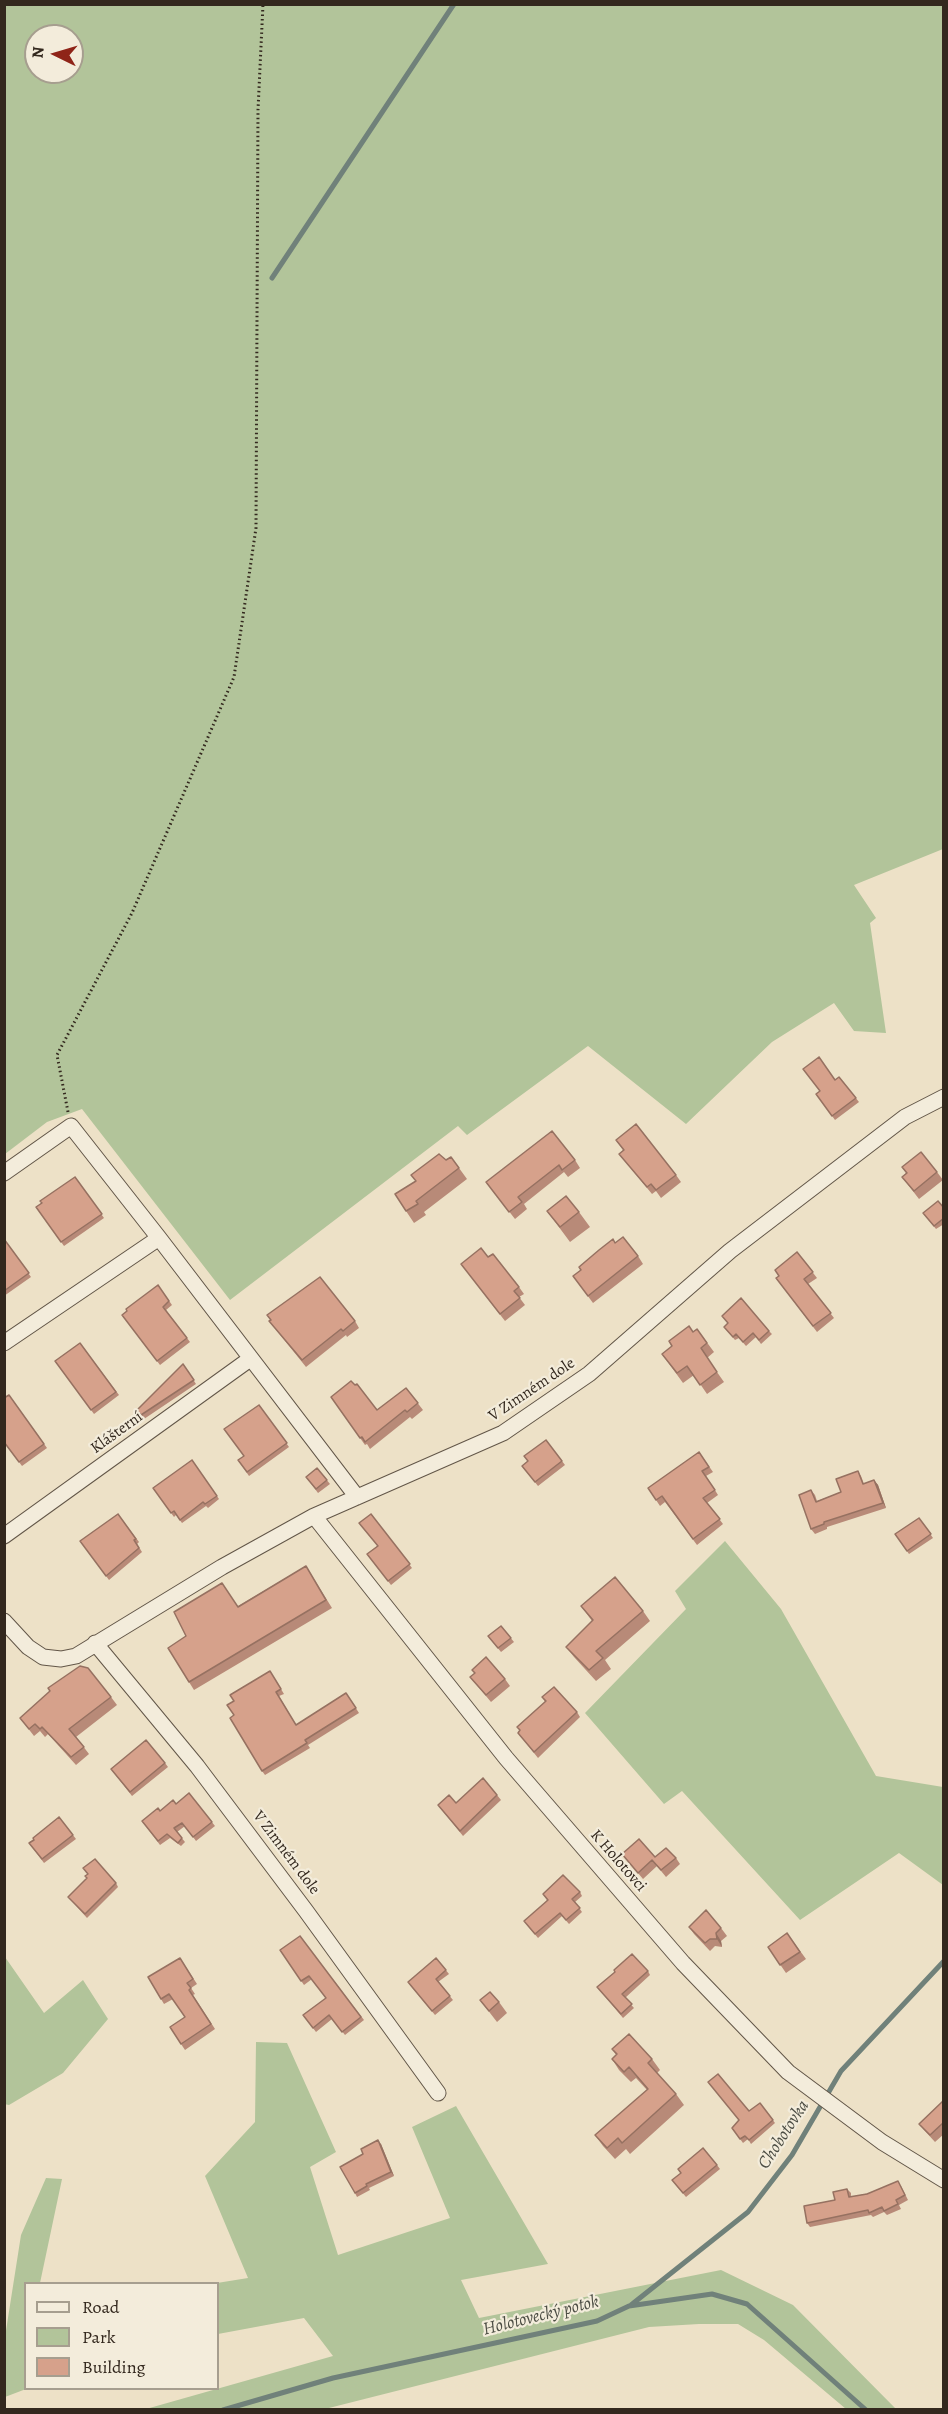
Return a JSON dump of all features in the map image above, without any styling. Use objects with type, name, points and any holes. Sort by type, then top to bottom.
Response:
[{"type":"street","name":"V Zimném dole","points":[[4,1621],[28,1647],[43,1657],[61,1659],[76,1656],[314,1515],[503,1433],[589,1374],[730,1251],[905,1117],[944,1097]]},
{"type":"street","points":[[4,1173],[70,1126],[159,1238],[357,1497]]},
{"type":"street","points":[[4,1343],[159,1238]]},
{"type":"street","name":"Klášterní","points":[[4,1536],[250,1359]]},
{"type":"street","name":"K Holotovci","points":[[314,1515],[506,1758],[683,1963],[788,2072],[882,2142],[944,2180]]},
{"type":"street","name":"V Zimném dole","points":[[95,1643],[197,1766],[438,2093]]},
{"type":"path","points":[[70,1126],[57,1055],[132,913],[234,677],[256,528],[258,110],[264,4]]},
{"type":"green space","points":[[4,5],[943,5],[943,849],[854,885],[876,918],[870,923],[886,1033],[854,1031],[834,1003],[772,1042],[686,1124],[588,1046],[467,1135],[458,1126],[230,1300],[82,1109],[47,1122],[5,1154]]},
{"type":"green space","points":[[725,1541],[781,1609],[876,1776],[943,1787],[943,1885],[899,1853],[800,1920],[682,1791],[664,1804],[585,1713],[686,1609],[675,1591]]},
{"type":"green space","points":[[5,1957],[44,2013],[83,1980],[108,2019],[63,2073],[9,2105],[4,2104]]},
{"type":"green space","points":[[256,2042],[287,2043],[336,2152],[310,2167],[338,2255],[450,2218],[412,2127],[456,2106],[548,2264],[461,2280],[479,2318],[721,2270],[793,2305],[896,2409],[846,2409],[764,2340],[738,2324],[699,2324],[649,2327],[325,2409],[146,2409],[333,2356],[304,2318],[219,2334],[219,2283],[248,2278],[205,2176],[255,2122]]},
{"type":"green space","points":[[46,2178],[62,2179],[40,2282],[24,2282],[24,2390],[5,2397],[5,2337],[21,2235]]},
{"type":"building","points":[[819,1057],[835,1080],[839,1077],[856,1098],[832,1116],[816,1094],[820,1091],[803,1069]]},
{"type":"building","points":[[636,1124],[676,1175],[656,1190],[651,1184],[647,1187],[619,1154],[624,1150],[616,1140]]},
{"type":"building","points":[[552,1131],[575,1160],[562,1170],[559,1165],[518,1197],[522,1202],[509,1212],[486,1182]]},
{"type":"building","points":[[921,1152],[937,1172],[914,1191],[902,1177],[907,1173],[902,1167]]},
{"type":"building","points":[[439,1154],[446,1160],[451,1157],[459,1168],[416,1201],[418,1204],[406,1211],[395,1194],[416,1181],[411,1175]]},
{"type":"building","points":[[75,1177],[102,1214],[61,1242],[36,1207],[42,1203],[40,1201]]},
{"type":"building","points":[[566,1196],[579,1212],[560,1227],[547,1211]]},
{"type":"building","points":[[938,1201],[944,1208],[944,1218],[934,1226],[923,1213]]},
{"type":"building","points":[[623,1237],[638,1256],[588,1296],[573,1276],[581,1270],[579,1267],[613,1239],[615,1243]]},
{"type":"building","points":[[4,1239],[29,1273],[4,1291]]},
{"type":"building","points":[[481,1248],[488,1257],[493,1254],[519,1287],[514,1291],[520,1298],[500,1314],[461,1264]]},
{"type":"building","points":[[797,1252],[813,1272],[804,1279],[831,1313],[813,1326],[776,1278],[779,1276],[775,1270]]},
{"type":"building","points":[[320,1277],[355,1321],[343,1331],[341,1329],[302,1360],[269,1321],[271,1320],[267,1315]]},
{"type":"building","points":[[158,1285],[169,1301],[163,1307],[187,1338],[157,1361],[122,1315],[127,1311],[126,1309]]},
{"type":"building","points":[[741,1298],[769,1331],[759,1340],[753,1333],[743,1342],[736,1334],[733,1337],[724,1327],[728,1323],[722,1316]]},
{"type":"building","points":[[689,1326],[693,1332],[697,1329],[707,1343],[701,1348],[717,1372],[700,1385],[687,1366],[677,1373],[662,1354],[672,1346],[669,1341]]},
{"type":"building","points":[[80,1343],[116,1392],[91,1410],[55,1361]]},
{"type":"building","points":[[183,1364],[194,1380],[141,1415],[137,1410]]},
{"type":"building","points":[[351,1381],[357,1384],[377,1410],[406,1388],[418,1403],[407,1412],[405,1410],[365,1442],[331,1397]]},
{"type":"building","points":[[9,1395],[44,1444],[19,1462],[4,1442],[4,1398]]},
{"type":"building","points":[[259,1405],[287,1443],[247,1472],[238,1460],[244,1456],[224,1429]]},
{"type":"building","points":[[546,1440],[562,1461],[535,1482],[522,1466],[528,1461],[524,1456]]},
{"type":"building","points":[[699,1452],[709,1467],[702,1471],[715,1490],[703,1498],[720,1519],[693,1539],[662,1496],[656,1500],[648,1488]]},
{"type":"building","points":[[192,1460],[217,1496],[205,1504],[203,1502],[180,1520],[174,1511],[171,1513],[153,1488]]},
{"type":"building","points":[[317,1468],[327,1480],[316,1489],[306,1477]]},
{"type":"building","points":[[858,1471],[863,1484],[874,1480],[883,1503],[824,1522],[811,1529],[799,1495],[811,1490],[816,1502],[841,1492],[836,1479]]},
{"type":"building","points":[[118,1514],[136,1539],[134,1540],[139,1548],[106,1576],[80,1541]]},
{"type":"building","points":[[371,1514],[410,1564],[388,1581],[367,1554],[378,1546],[359,1523]]},
{"type":"building","points":[[919,1518],[931,1534],[907,1551],[895,1534]]},
{"type":"building","points":[[306,1566],[326,1600],[189,1682],[168,1648],[186,1636],[174,1612],[222,1583],[238,1607]]},
{"type":"building","points":[[615,1577],[643,1611],[596,1651],[603,1658],[589,1670],[566,1647],[593,1620],[581,1606]]},
{"type":"building","points":[[501,1626],[511,1638],[498,1648],[488,1636]]},
{"type":"building","points":[[486,1657],[505,1679],[486,1695],[470,1677],[475,1673],[472,1670]]},
{"type":"building","points":[[80,1666],[88,1668],[111,1697],[69,1729],[84,1747],[71,1757],[42,1727],[40,1729],[35,1724],[29,1729],[20,1718],[50,1691],[48,1688]]},
{"type":"building","points":[[270,1671],[281,1689],[276,1692],[296,1725],[346,1693],[356,1708],[305,1740],[307,1743],[262,1771],[230,1718],[234,1715],[227,1705],[234,1701],[230,1695]]},
{"type":"building","points":[[554,1687],[577,1712],[534,1752],[518,1733],[520,1730],[517,1727],[546,1701],[542,1697]]},
{"type":"building","points":[[146,1740],[165,1763],[130,1792],[111,1769]]},
{"type":"building","points":[[483,1778],[497,1795],[460,1831],[438,1805],[449,1795],[456,1803]]},
{"type":"building","points":[[189,1793],[212,1822],[193,1837],[182,1823],[174,1828],[182,1838],[178,1843],[167,1834],[158,1841],[142,1821],[158,1808],[160,1811],[173,1800],[176,1804]]},
{"type":"building","points":[[59,1817],[73,1835],[42,1859],[29,1843]]},
{"type":"building","points":[[639,1839],[655,1857],[666,1848],[676,1858],[661,1870],[652,1860],[638,1873],[622,1854]]},
{"type":"building","points":[[95,1859],[116,1883],[85,1914],[68,1897],[87,1878],[85,1876],[88,1874],[83,1868]]},
{"type":"building","points":[[563,1875],[580,1892],[572,1899],[580,1908],[566,1920],[560,1913],[535,1934],[524,1921],[548,1900],[543,1894]]},
{"type":"building","points":[[706,1910],[721,1928],[716,1933],[717,1939],[710,1939],[705,1943],[689,1927]]},
{"type":"building","points":[[787,1933],[800,1952],[780,1965],[768,1947]]},
{"type":"building","points":[[300,1936],[361,2017],[342,2032],[329,2015],[313,2028],[303,2015],[326,1998],[309,1976],[301,1981],[280,1950]]},
{"type":"building","points":[[632,1954],[648,1971],[622,1994],[632,2004],[621,2014],[597,1987]]},
{"type":"building","points":[[180,1958],[193,1979],[187,1983],[191,1988],[189,1990],[211,2024],[181,2044],[170,2027],[185,2017],[169,1994],[161,1999],[148,1977]]},
{"type":"building","points":[[436,1958],[446,1970],[436,1979],[450,1996],[432,2011],[408,1982]]},
{"type":"building","points":[[490,1992],[499,2002],[489,2011],[480,2000]]},
{"type":"building","points":[[629,2034],[652,2059],[648,2063],[676,2094],[622,2143],[618,2138],[607,2148],[595,2135],[648,2089],[629,2067],[624,2072],[612,2059],[617,2054],[612,2049]]},
{"type":"building","points":[[718,2074],[749,2111],[760,2103],[773,2120],[749,2140],[745,2136],[740,2139],[732,2128],[739,2120],[708,2082]]},
{"type":"building","points":[[944,2100],[944,2122],[930,2135],[919,2124]]},
{"type":"building","points":[[378,2140],[391,2172],[366,2184],[367,2186],[355,2193],[340,2167],[363,2154],[361,2149]]},
{"type":"building","points":[[703,2148],[717,2165],[683,2193],[672,2180],[681,2173],[678,2169]]},
{"type":"building","points":[[898,2181],[905,2195],[896,2200],[898,2204],[884,2211],[882,2207],[869,2213],[868,2210],[807,2223],[804,2206],[835,2200],[833,2192],[847,2189],[849,2197],[867,2194]]},
{"type":"waterway","points":[[272,278],[454,4]]},
{"type":"waterway","name":"Chobotovka","points":[[631,2305],[748,2212],[792,2155],[841,2071],[944,1961]]},
{"type":"waterway","name":"Holotovecký potok","points":[[223,2410],[333,2378],[597,2321],[629,2306],[712,2294],[747,2304],[866,2410]]}]
